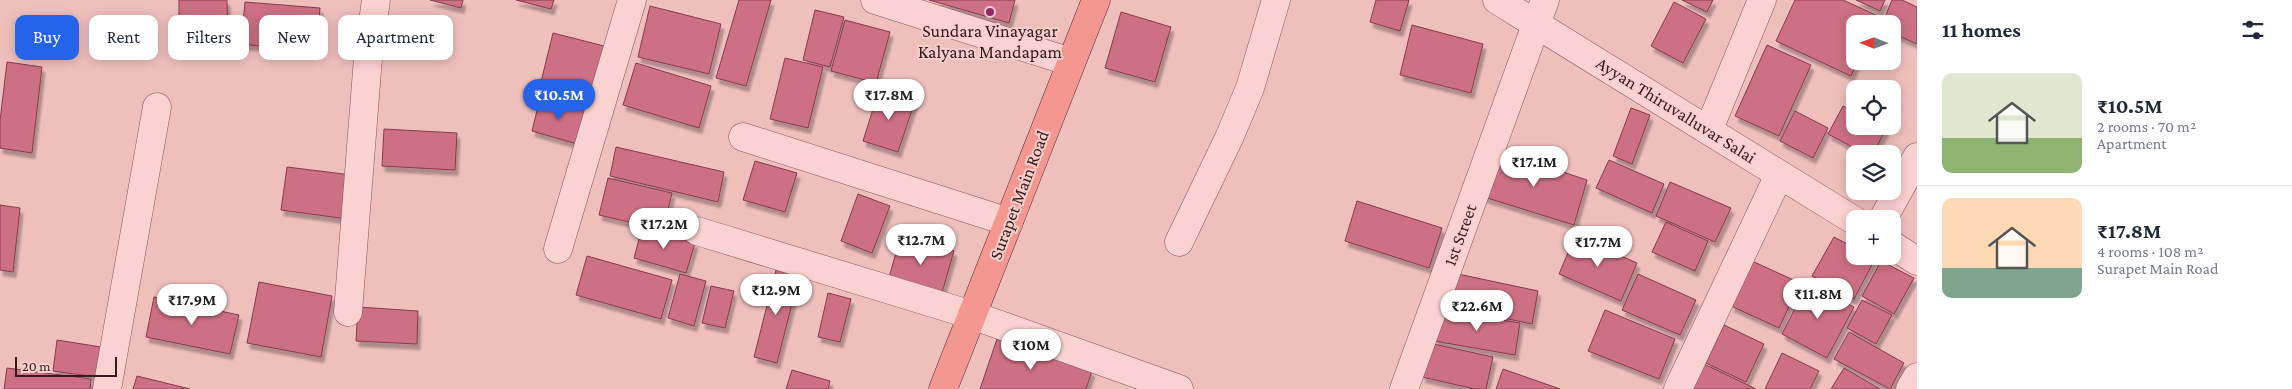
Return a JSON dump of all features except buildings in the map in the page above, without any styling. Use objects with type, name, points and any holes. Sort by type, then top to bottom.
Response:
[{"type":"main road","name":"Surapet Main Road","points":[[943,389],[1096,0]]},
{"type":"street","points":[[348,312],[368,58],[376,0]]},
{"type":"street","points":[[558,249],[632,0]]},
{"type":"street","points":[[875,0],[1071,62]]},
{"type":"street","points":[[1179,242],[1229,138],[1250,88],[1276,0]]},
{"type":"street","name":"Ayyan Thiruvalluvar Salai","points":[[1497,0],[1540,12],[1709,129],[1779,175],[1846,216]]},
{"type":"street","points":[[1709,129],[1762,0]]},
{"type":"street","name":"1st Street","points":[[1404,389],[1540,12]]},
{"type":"street","points":[[107,389],[157,107]]},
{"type":"street","points":[[743,137],[1009,222]]},
{"type":"street","points":[[1888,210],[1917,157]]},
{"type":"street","points":[[1678,389],[1779,175]]},
{"type":"street","points":[[697,231],[972,315],[1179,389]]},
{"type":"street","points":[[1901,251],[1917,261]]},
{"type":"street","points":[[1910,389],[1917,377]]},
{"type":"place","name":"Sundara Vinayagar Kalyana Mandapam","points":[[990,12]]}]
